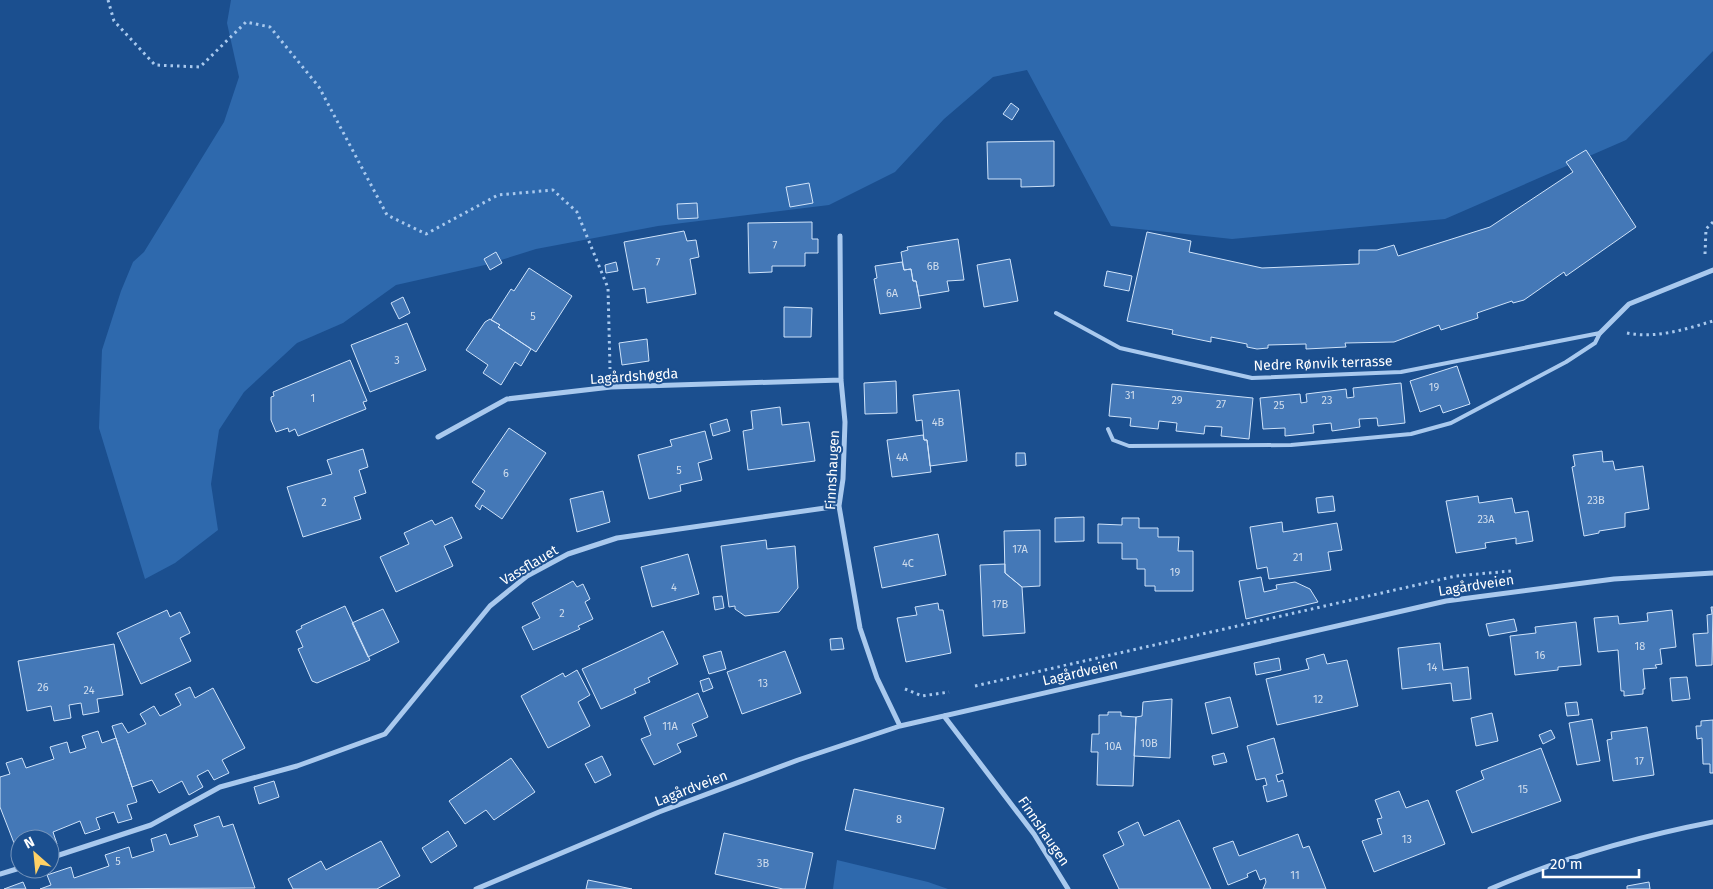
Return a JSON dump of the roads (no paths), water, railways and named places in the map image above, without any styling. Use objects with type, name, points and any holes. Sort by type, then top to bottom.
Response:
[{"type":"street","name":"Finnshaugen","points":[[840,236],[841,380],[845,422],[844,479],[839,506],[860,628],[877,678],[900,726]]},
{"type":"street","points":[[1600,333],[1629,304],[1713,270]]},
{"type":"street","name":"Lagårdshøgda","points":[[438,437],[508,399],[611,387],[841,380]]},
{"type":"street","name":"Vassflauet","points":[[60,855],[151,825],[220,787],[297,766],[385,734],[490,606],[527,576],[568,554],[617,538],[839,506]]},
{"type":"street","name":"Lagårdveien","points":[[476,889],[659,812],[798,760],[900,726],[1446,601],[1614,579],[1713,573]]},
{"type":"street","name":"Finnshaugen","points":[[944,716],[1034,834],[1068,889]]},
{"type":"street","points":[[1490,889],[1538,868],[1593,850],[1713,822]]},
{"type":"lane","name":"Nedre Rønvik terrasse","points":[[1056,313],[1120,348],[1252,378],[1401,372],[1600,333]]},
{"type":"lane","points":[[1108,429],[1113,440],[1129,446],[1291,445],[1411,434],[1450,422],[1507,394],[1595,343],[1600,333]]}]
